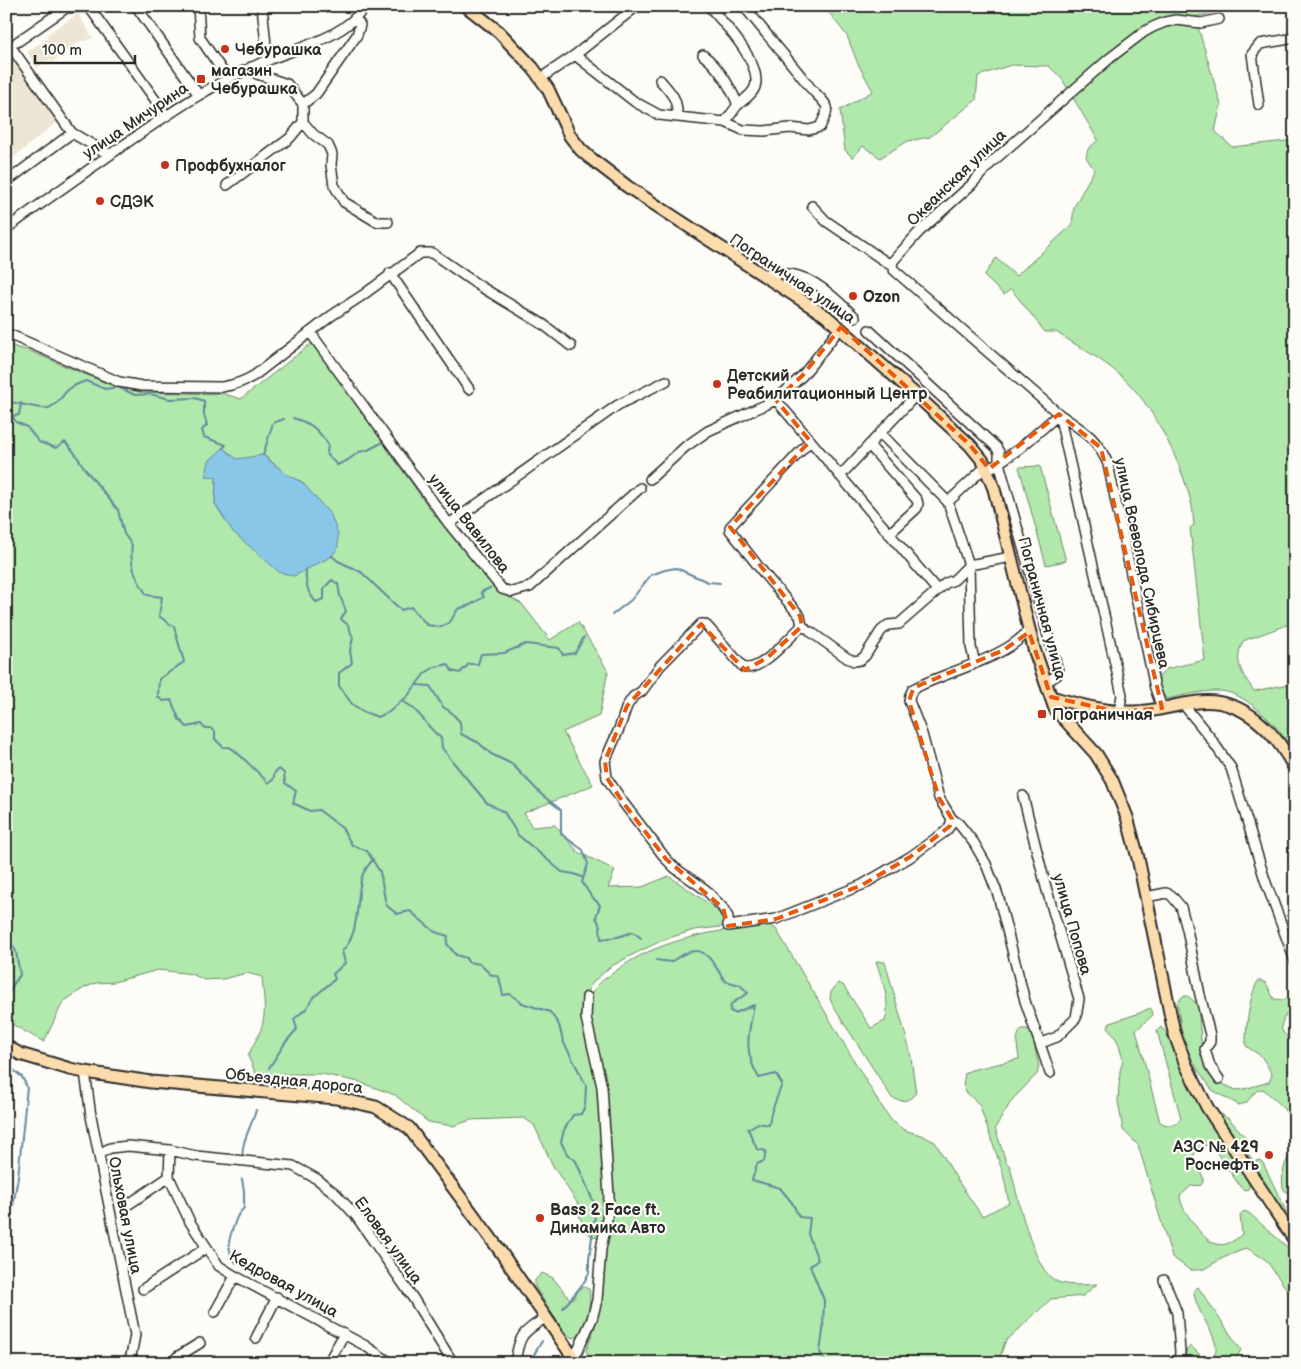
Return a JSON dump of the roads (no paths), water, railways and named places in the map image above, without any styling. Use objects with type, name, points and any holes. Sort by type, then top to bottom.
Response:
[{"type":"main road","name":"Пограничная улица","points":[[466,6],[511,44],[541,78],[570,136],[589,157],[628,187],[809,304],[840,327],[970,445],[987,469],[1028,629],[1055,709],[1096,754],[1119,796],[1133,837],[1174,1032],[1192,1079],[1207,1107],[1295,1240]]},
{"type":"main road","points":[[1051,697],[1119,712],[1139,712],[1196,702],[1223,702],[1240,709],[1261,723],[1281,746],[1295,769]]},
{"type":"main road","name":"Объездная дорога","points":[[6,1046],[20,1054],[85,1072],[151,1082],[336,1098],[376,1106],[409,1128],[498,1248],[576,1361]]},
{"type":"street","points":[[136,6],[198,94]]},
{"type":"street","points":[[198,6],[200,38],[228,78]]},
{"type":"street","points":[[262,6],[269,59]]},
{"type":"street","name":"улица Мичурина","points":[[6,229],[198,94],[269,59],[331,34],[356,18],[365,6]]},
{"type":"street","points":[[541,78],[575,55],[637,6]]},
{"type":"street","points":[[709,6],[748,56],[756,74],[755,88],[738,105],[726,122]]},
{"type":"street","points":[[575,55],[646,110],[659,115],[726,122],[743,130],[764,131],[790,128],[809,130],[820,127],[826,114],[827,107],[825,102],[810,88],[744,6]]},
{"type":"street","points":[[17,42],[66,8],[86,7],[92,11],[166,115]]},
{"type":"street","points":[[303,104],[316,94],[358,35],[360,25],[356,18]]},
{"type":"street","name":"Океанская улица","points":[[893,268],[894,261],[919,232],[971,185],[992,162],[1110,58],[1153,27],[1165,22],[1176,20],[1201,23],[1219,20]]},
{"type":"street","points":[[1259,105],[1252,54],[1260,44],[1295,38]]},
{"type":"street","points":[[6,40],[72,133],[110,155]]},
{"type":"street","points":[[703,55],[712,62],[730,87],[738,105]]},
{"type":"street","points":[[227,185],[290,138],[303,122],[303,104],[287,84],[257,74],[250,68]]},
{"type":"street","points":[[660,80],[676,100],[678,117]]},
{"type":"street","points":[[303,122],[313,134],[328,145],[332,154],[331,165],[334,185],[344,202],[377,222],[388,222]]},
{"type":"street","points":[[6,182],[72,133]]},
{"type":"street","name":"улица Всеволода Сибирцева","points":[[812,206],[826,221],[893,268],[1059,414],[1096,441],[1101,448],[1108,464],[1155,688],[1162,708]]},
{"type":"street","points":[[6,220],[24,216]]},
{"type":"street","points":[[6,333],[119,382],[142,386],[222,387],[245,382],[330,316],[363,295],[390,273],[420,253],[432,253],[478,285],[538,321],[571,346]]},
{"type":"street","points":[[390,273],[469,389]]},
{"type":"street","points":[[762,274],[789,274],[806,279],[820,287],[856,317]]},
{"type":"street","points":[[650,479],[686,447],[708,431],[776,400],[803,375],[840,327]]},
{"type":"street","points":[[869,330],[996,447],[999,452],[999,463],[1058,671],[1057,675],[1045,682]]},
{"type":"street","name":"улица Вавилова","points":[[310,332],[449,524],[502,590],[512,592],[530,587],[640,488]]},
{"type":"street","points":[[449,524],[618,405],[666,381]]},
{"type":"street","points":[[840,476],[916,395]]},
{"type":"street","points":[[776,400],[937,590]]},
{"type":"street","points":[[948,502],[976,476],[1019,449],[1059,414],[1122,695],[1119,712]]},
{"type":"street","points":[[880,433],[948,502],[969,565],[971,648],[975,663]]},
{"type":"street","points":[[810,441],[730,527],[730,530],[800,616],[806,628],[847,658],[854,661],[860,660],[865,656],[881,631],[888,625],[899,624],[937,590],[954,580],[969,565],[1011,557]]},
{"type":"street","points":[[869,445],[894,472],[917,500],[918,504],[917,508],[889,534]]},
{"type":"street","points":[[806,628],[753,668],[747,669],[743,667],[707,626],[701,624],[660,666],[642,691],[633,697],[627,706],[620,729],[605,761],[608,778],[622,801],[666,859],[716,899],[728,916],[728,926],[752,924],[776,919],[879,876],[928,845],[950,826],[952,819]]},
{"type":"street","points":[[1028,629],[1024,637],[1011,646],[920,685],[910,695],[909,702],[922,734],[939,798],[952,819],[959,824],[974,843],[986,864],[998,895],[1025,1001],[1050,1073]]},
{"type":"street","points":[[1183,704],[1209,736],[1231,768],[1265,880],[1295,961]]},
{"type":"street","name":"улица Попова","points":[[1023,796],[1046,887],[1079,999],[1076,1018],[1057,1037],[1041,1043]]},
{"type":"street","points":[[1146,896],[1171,894],[1181,907],[1202,1008],[1210,1034],[1210,1042],[1205,1049],[1210,1066],[1219,1079]]},
{"type":"street","points":[[576,1361],[597,1300],[608,1196],[602,1087],[586,1018],[587,997]]},
{"type":"street","name":"Ольховая улица","points":[[85,1072],[99,1154],[135,1335],[131,1360]]},
{"type":"street","name":"Еловая улица","points":[[99,1154],[110,1148],[128,1146],[170,1150],[196,1156],[293,1166],[317,1179],[336,1194],[356,1216],[413,1298],[454,1363]]},
{"type":"street","name":"Кедровая улица","points":[[170,1150],[169,1177],[190,1222],[220,1266],[234,1276],[277,1297],[364,1345],[391,1363]]},
{"type":"street","points":[[128,1204],[169,1177]]},
{"type":"street","points":[[143,1289],[206,1248]]},
{"type":"street","points":[[215,1312],[234,1276]]},
{"type":"street","points":[[1164,1280],[1177,1313],[1179,1363]]},
{"type":"street","points":[[256,1338],[277,1297]]},
{"type":"street","points":[[515,1363],[520,1339],[526,1331],[545,1318]]},
{"type":"street","points":[[328,1363],[344,1334]]},
{"type":"street","points":[[172,1363],[177,1357],[200,1343]]},
{"type":"water","points":[[223,448],[237,459],[263,455],[286,474],[302,482],[331,515],[338,534],[338,547],[332,556],[294,576],[279,572],[233,532],[215,504],[216,477],[206,476],[209,461]]},
{"type":"waterway","points":[[6,409],[10,402],[40,408],[51,407],[66,391],[86,381],[105,389],[118,387],[135,395],[150,394],[170,399],[195,398],[204,401],[204,414],[207,425],[202,430],[204,437],[226,445],[223,448]]},
{"type":"waterway","points":[[21,403],[19,415],[12,416],[16,422],[27,427],[39,442],[56,448],[65,442],[118,510],[124,534],[132,545],[133,565],[140,584],[147,595],[162,597],[159,616],[174,627],[184,662],[159,679],[158,697],[163,701],[171,700],[179,719],[187,727],[201,724],[204,728],[210,728],[215,731],[215,739],[223,747],[229,747],[233,750],[268,783],[273,780],[275,772],[279,769],[284,773],[285,783],[296,791],[293,803],[310,811],[319,810],[342,828],[352,845],[367,851],[380,872],[386,905],[397,914],[410,911],[435,932],[448,936],[447,944],[456,955],[466,958],[468,962],[480,964],[490,974],[499,977],[503,995],[510,994],[522,1003],[550,1012],[559,1025],[563,1041],[586,1085],[585,1106],[581,1114],[573,1115],[564,1130],[561,1142],[567,1154],[576,1161],[596,1208],[589,1273],[583,1284],[563,1308]]},
{"type":"waterway","points":[[293,418],[305,422],[317,430],[328,444],[327,454],[337,465],[359,452],[368,450],[383,442]]},
{"type":"waterway","points":[[263,455],[273,423],[284,419]]},
{"type":"waterway","points":[[332,556],[361,572],[401,610],[411,607],[427,625],[441,627],[450,622],[458,609],[484,597],[481,592],[490,588]]},
{"type":"waterway","points":[[612,615],[631,600],[651,575],[665,570],[676,568],[708,582],[720,583]]},
{"type":"waterway","points":[[306,569],[307,587],[310,595],[316,602],[324,599],[324,588],[332,580],[338,584],[346,611],[341,619],[348,625],[353,638],[350,650],[352,663],[339,673],[339,686],[352,704],[364,712],[378,717],[389,712],[407,697],[425,673],[435,667],[448,664],[452,671],[460,673],[469,664],[478,664],[481,654],[504,653],[526,644],[559,648],[563,655],[575,653],[584,637]]},
{"type":"waterway","points":[[417,685],[430,686],[443,707],[451,712],[460,722],[461,734],[479,743],[491,754],[512,764],[542,795],[561,810],[561,834],[583,850],[588,864],[582,882],[591,896],[600,905],[596,917],[600,926],[601,939],[618,937],[633,932],[641,938]]},
{"type":"waterway","points":[[401,701],[417,712],[441,738],[442,748],[453,762],[487,803],[504,812],[518,835],[562,872],[582,877]]},
{"type":"waterway","points":[[269,1068],[285,1043],[297,1029],[294,1019],[306,1009],[313,998],[335,979],[333,974],[345,963],[342,951],[348,944],[355,927],[359,889],[364,871],[373,859]]},
{"type":"waterway","points":[[6,932],[16,952],[20,975],[10,990],[6,1008]]},
{"type":"waterway","points":[[656,960],[671,962],[690,952],[697,951],[703,953],[709,957],[725,981],[740,985],[748,993],[731,1004],[730,1011],[735,1013],[754,1005],[748,1043],[754,1068],[759,1078],[776,1074],[782,1084],[771,1113],[769,1125],[758,1123],[748,1129],[757,1149],[766,1151],[764,1161],[757,1164],[752,1180],[780,1188],[793,1204],[799,1217],[810,1218],[808,1234],[818,1260],[810,1266],[824,1300],[820,1352],[826,1363]]},
{"type":"waterway","points":[[6,1064],[22,1077],[27,1087],[18,1177],[13,1206],[6,1214]]},
{"type":"waterway","points":[[243,1156],[243,1146],[256,1110]]},
{"type":"waterway","points":[[236,1263],[229,1249],[229,1244],[236,1218],[244,1208],[242,1179]]},
{"type":"waterway","points":[[529,1363],[542,1341]]},
{"type":"place","name":"Чебурашка","points":[[225,49]]},
{"type":"place","name":"магазин Чебурашка","points":[[201,79]]},
{"type":"place","name":"Профбухналог","points":[[165,165]]},
{"type":"place","name":"СДЭК","points":[[100,201]]},
{"type":"place","name":"Ozon","points":[[853,296]]},
{"type":"place","name":"Детский Реабилитационный Центр","points":[[717,384]]},
{"type":"place","name":"Пограничная","points":[[1042,714]]},
{"type":"place","name":"АЗС № 429 Роснефть","points":[[1269,1155]]},
{"type":"place","name":"Bass 2 Face ft. Динамика Авто","points":[[540,1218]]}]
